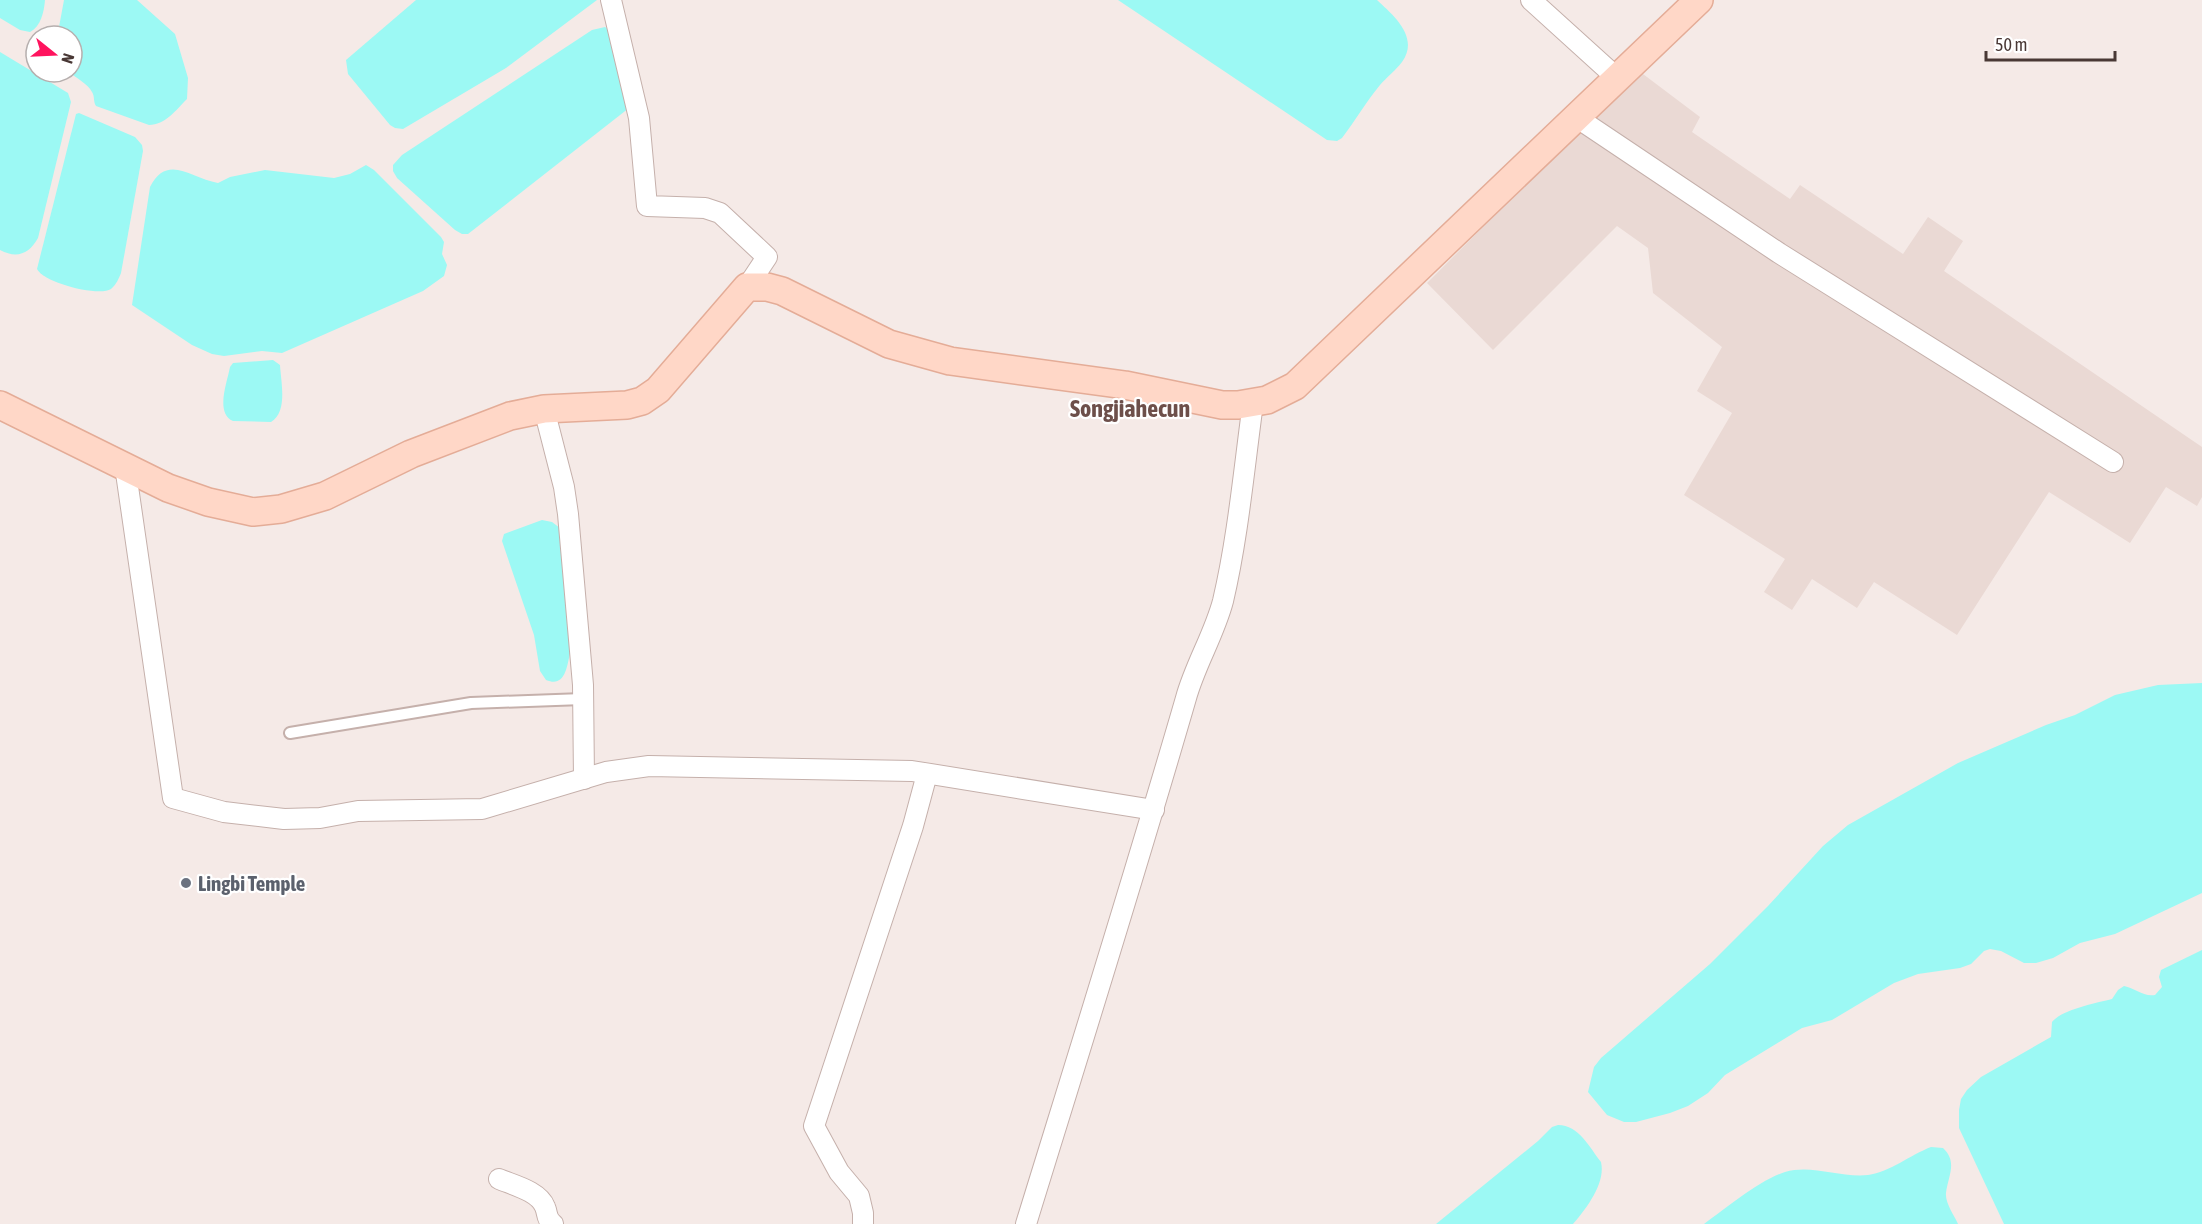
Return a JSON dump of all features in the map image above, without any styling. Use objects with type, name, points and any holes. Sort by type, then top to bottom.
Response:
[{"type":"street","points":[[0,405],[168,488],[240,511],[267,512],[325,496],[403,458],[510,416],[544,409],[627,405],[650,396],[747,287],[767,257],[726,218],[705,208],[647,206],[639,118],[611,0]]},
{"type":"street","points":[[1531,0],[1617,78]]},
{"type":"street","points":[[747,287],[782,291],[889,344],[950,361],[1125,386],[1206,403],[1253,404],[1267,400],[1295,386],[1699,0]]},
{"type":"street","points":[[1576,117],[1779,253],[2113,462]]},
{"type":"street","points":[[1026,1224],[1154,810],[1191,680],[1209,641],[1222,602],[1230,565],[1253,404]]},
{"type":"street","points":[[544,409],[564,487],[568,514],[583,699],[584,779]]},
{"type":"street","points":[[125,466],[173,798],[224,813],[284,819],[320,818],[358,811],[482,809],[606,772],[649,766],[912,771],[1154,810]]},
{"type":"street","points":[[863,1224],[859,1196],[839,1172],[814,1126],[913,826],[927,774]]},
{"type":"street","points":[[499,1179],[536,1195],[545,1206],[549,1221],[553,1224]]},
{"type":"lane","points":[[290,733],[471,703],[583,699]]},
{"type":"shaded area","points":[[1639,71],[1700,117],[1692,132],[1790,199],[1800,185],[1903,254],[1928,217],[1963,241],[1944,271],[2202,447],[2202,497],[2197,506],[2166,487],[2130,543],[2049,492],[1957,635],[1874,582],[1857,608],[1812,579],[1792,610],[1764,592],[1785,559],[1684,495],[1732,413],[1697,391],[1722,347],[1653,293],[1648,248],[1617,226],[1493,350],[1427,283]]},
{"type":"water","points":[[0,0],[45,0],[39,22],[24,24],[24,31],[0,18]]},
{"type":"water","points":[[64,0],[137,0],[175,34],[188,78],[187,99],[165,120],[149,125],[96,106],[93,94],[84,83],[84,24],[60,24]]},
{"type":"water","points":[[416,0],[597,0],[506,68],[403,129],[395,128],[390,125],[348,74],[346,60]]},
{"type":"water","points":[[1118,0],[1377,0],[1402,27],[1408,44],[1407,53],[1400,65],[1375,91],[1342,138],[1337,141],[1327,140]]},
{"type":"water","points":[[605,27],[609,30],[629,108],[468,234],[455,230],[397,178],[393,165],[402,155],[592,30]]},
{"type":"water","points":[[0,52],[24,66],[24,84],[53,84],[68,93],[71,102],[38,238],[31,248],[22,253],[12,254],[0,250]]},
{"type":"water","points":[[79,113],[135,137],[142,145],[143,151],[121,273],[113,287],[105,291],[84,290],[60,284],[37,269],[76,114]]},
{"type":"water","points":[[366,165],[374,170],[444,242],[442,254],[447,265],[444,276],[423,291],[282,353],[262,351],[224,356],[212,354],[192,345],[132,305],[150,187],[164,171],[180,170],[218,183],[230,177],[265,170],[334,178],[350,174]]},
{"type":"water","points":[[273,360],[280,365],[282,404],[280,411],[271,422],[233,421],[228,417],[223,405],[230,367],[233,363]]},
{"type":"water","points":[[542,520],[552,522],[560,528],[570,653],[564,675],[561,679],[552,682],[546,680],[540,671],[534,635],[502,541],[504,534]]},
{"type":"water","points":[[2202,683],[2202,893],[2115,934],[2080,943],[2053,958],[2036,963],[2024,963],[2001,951],[1990,949],[1984,951],[1971,964],[1960,968],[1918,974],[1894,983],[1832,1020],[1802,1028],[1725,1075],[1708,1093],[1688,1106],[1670,1113],[1636,1122],[1624,1122],[1607,1115],[1588,1092],[1594,1067],[1601,1058],[1710,964],[1823,846],[1848,825],[1958,763],[2075,715],[2115,695],[2158,685]]},
{"type":"water","points":[[2202,950],[2202,1224],[2004,1224],[1959,1128],[1961,1099],[1967,1090],[1981,1077],[2051,1037],[2052,1022],[2063,1014],[2112,999],[2124,986],[2147,995],[2155,995],[2162,987],[2159,977],[2161,970]]},
{"type":"water","points":[[1558,1125],[1578,1133],[1601,1162],[1602,1170],[1598,1187],[1573,1224],[1436,1224],[1552,1127]]},
{"type":"water","points":[[1931,1147],[1943,1148],[1948,1153],[1951,1169],[1946,1197],[1958,1224],[1704,1224],[1754,1188],[1785,1172],[1816,1170],[1847,1175],[1868,1175],[1892,1167]]},
{"type":"place","name":"Lingbi Temple","points":[[186,883]]},
{"type":"district","name":"Songjiahecun","points":[[1130,408]]}]
